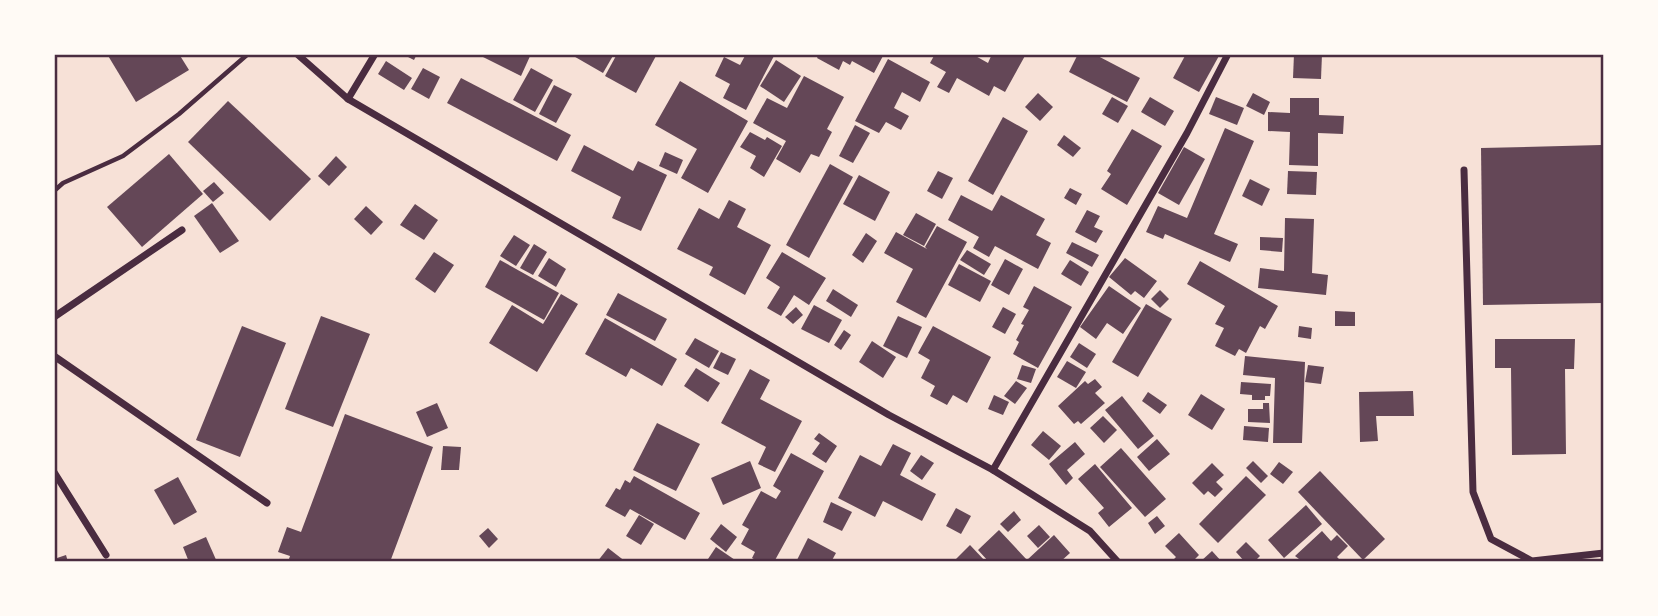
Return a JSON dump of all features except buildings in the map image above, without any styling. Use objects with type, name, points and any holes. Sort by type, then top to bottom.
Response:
[{"type":"street","points":[[298,54],[348,99],[889,415],[993,470],[1090,531],[1118,562]]},
{"type":"street","points":[[348,99],[375,54]]},
{"type":"street","points":[[993,470],[1187,133],[1228,54]]},
{"type":"street","points":[[1464,170],[1473,492],[1491,539],[1532,561],[1604,554]]},
{"type":"street","points":[[54,317],[182,230]]},
{"type":"street","points":[[54,356],[267,503]]},
{"type":"street","points":[[54,472],[106,555]]},
{"type":"path","points":[[54,191],[63,183],[123,156],[179,114],[248,54]]}]
